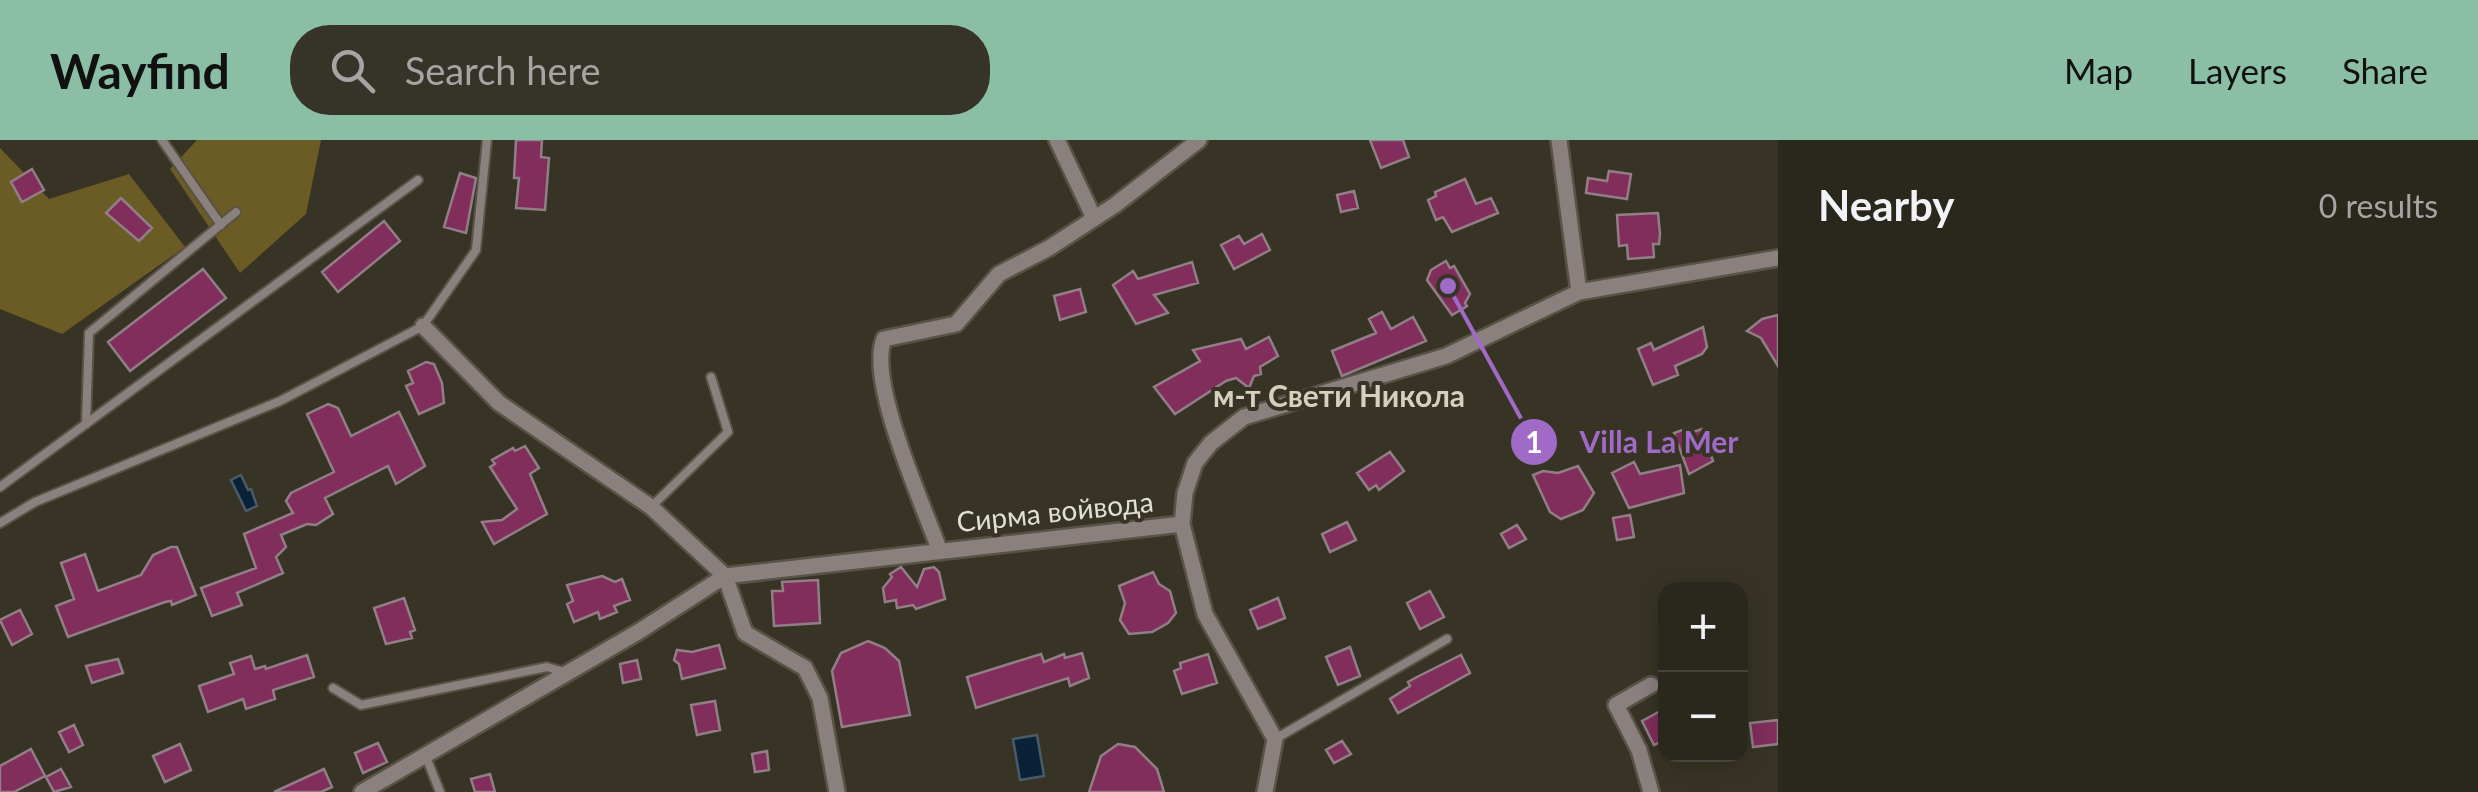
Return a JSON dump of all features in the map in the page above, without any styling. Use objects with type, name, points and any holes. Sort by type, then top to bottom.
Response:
[{"type":"street","points":[[1058,140],[1094,218]]},
{"type":"street","points":[[939,549],[882,390],[880,350],[884,340],[892,335],[956,324],[999,274],[1094,218],[1199,140]]},
{"type":"street","points":[[1559,140],[1579,292]]},
{"type":"street","name":"Сирма войвода","points":[[362,792],[638,632],[724,576],[1182,524],[1185,493],[1195,463],[1211,443],[1244,417],[1446,356],[1579,292],[1778,258]]},
{"type":"street","points":[[423,326],[500,403],[651,506],[724,576],[745,633],[805,668],[820,698],[837,792]]},
{"type":"street","points":[[1182,524],[1205,614],[1275,739],[1265,792]]},
{"type":"street","points":[[1651,685],[1616,705],[1639,750],[1651,792]]},
{"type":"lane","points":[[162,140],[221,225]]},
{"type":"lane","points":[[0,523],[35,502],[280,401],[423,326],[476,250],[488,140]]},
{"type":"lane","points":[[0,488],[418,180]]},
{"type":"lane","points":[[86,424],[88,333],[236,212]]},
{"type":"lane","points":[[651,506],[728,432],[711,377]]},
{"type":"lane","points":[[1275,739],[1447,639]]},
{"type":"lane","points":[[332,688],[361,705],[547,667],[567,673]]},
{"type":"lane","points":[[426,757],[440,792]]},
{"type":"shaded area","points":[[197,140],[321,140],[306,214],[240,273],[170,169]]},
{"type":"shaded area","points":[[0,148],[49,199],[129,174],[185,247],[62,334],[0,309]]},
{"type":"water","points":[[241,475],[257,506],[246,511],[231,480]]},
{"type":"water","points":[[1037,735],[1044,776],[1020,780],[1013,739]]},
{"type":"building","points":[[516,140],[542,140],[541,157],[549,158],[545,210],[516,208]]},
{"type":"building","points":[[1370,140],[1403,140],[1409,157],[1381,168]]},
{"type":"building","points":[[32,169],[44,190],[22,202],[11,182]]},
{"type":"building","points":[[1609,171],[1631,174],[1627,199],[1586,193],[1588,178],[1607,181]]},
{"type":"building","points":[[460,173],[476,178],[466,233],[444,227]]},
{"type":"building","points":[[1465,179],[1476,204],[1491,198],[1498,213],[1452,232],[1443,217],[1436,220],[1428,200],[1436,196],[1435,192]]},
{"type":"building","points":[[1354,191],[1358,208],[1341,212],[1337,195]]},
{"type":"building","points":[[121,198],[152,228],[139,241],[106,213]]},
{"type":"building","points":[[1658,213],[1660,234],[1659,244],[1653,244],[1654,257],[1628,259],[1627,245],[1619,246],[1617,215]]},
{"type":"building","points":[[384,221],[400,241],[338,292],[322,272]]},
{"type":"building","points":[[1262,234],[1270,250],[1234,269],[1221,245],[1239,236],[1244,244]]},
{"type":"building","points":[[1446,261],[1450,268],[1454,266],[1470,294],[1467,306],[1452,315],[1427,280],[1431,270]]},
{"type":"building","points":[[1192,262],[1198,283],[1154,295],[1168,313],[1136,324],[1113,285],[1133,271],[1138,279]]},
{"type":"building","points":[[203,269],[226,298],[130,371],[108,342]]},
{"type":"building","points":[[1080,289],[1086,312],[1060,320],[1054,296]]},
{"type":"building","points":[[1382,312],[1391,329],[1413,317],[1426,341],[1342,376],[1332,351],[1376,333],[1369,319]]},
{"type":"building","points":[[1778,315],[1778,366],[1761,338],[1747,331],[1762,319]]},
{"type":"building","points":[[1703,327],[1707,347],[1702,354],[1675,366],[1678,375],[1653,385],[1638,349],[1651,343],[1654,350]]},
{"type":"building","points":[[1269,337],[1278,356],[1260,367],[1261,374],[1254,376],[1249,388],[1236,378],[1226,381],[1175,414],[1154,387],[1200,361],[1193,350],[1241,339],[1246,349]]},
{"type":"building","points":[[426,362],[434,364],[442,383],[444,403],[419,414],[406,386],[413,383],[408,371]]},
{"type":"building","points":[[328,404],[338,408],[351,436],[399,412],[425,466],[396,484],[388,466],[325,498],[333,514],[316,525],[307,524],[281,535],[286,547],[276,557],[283,573],[237,593],[242,605],[212,616],[201,588],[256,568],[244,534],[293,513],[286,501],[291,493],[334,472],[307,414]]},
{"type":"building","points":[[1688,428],[1690,433],[1702,429],[1713,461],[1689,474],[1674,433]]},
{"type":"building","points":[[525,446],[539,468],[530,474],[547,514],[494,544],[482,522],[502,520],[517,509],[490,467],[495,464],[492,460]]},
{"type":"building","points":[[1390,452],[1404,471],[1379,490],[1376,485],[1369,490],[1357,473]]},
{"type":"building","points":[[1634,462],[1640,474],[1680,465],[1684,493],[1629,508],[1612,473]]},
{"type":"building","points":[[1578,466],[1594,493],[1583,510],[1561,519],[1550,512],[1533,475]]},
{"type":"building","points":[[1630,515],[1634,537],[1617,540],[1613,518]]},
{"type":"building","points":[[1347,522],[1356,540],[1330,552],[1322,534]]},
{"type":"building","points":[[1517,525],[1526,539],[1509,548],[1501,534]]},
{"type":"building","points":[[177,547],[196,595],[172,605],[171,601],[165,602],[68,637],[56,606],[74,599],[61,563],[85,554],[98,591],[141,575],[153,555]]},
{"type":"building","points":[[901,567],[917,587],[924,569],[934,567],[939,572],[945,599],[916,609],[913,605],[897,608],[896,600],[885,602],[883,588],[892,577],[890,574]]},
{"type":"building","points":[[1153,572],[1159,584],[1170,591],[1176,613],[1152,632],[1129,634],[1120,620],[1125,603],[1119,586]]},
{"type":"building","points":[[602,576],[615,582],[622,579],[630,600],[614,606],[617,612],[600,619],[598,612],[574,622],[567,604],[573,601],[567,585]]},
{"type":"building","points":[[818,580],[820,623],[774,626],[772,591],[783,591],[782,582]]},
{"type":"building","points":[[1430,591],[1444,617],[1420,629],[1407,603]]},
{"type":"building","points":[[404,598],[415,630],[410,632],[412,638],[386,644],[374,608]]},
{"type":"building","points":[[1278,598],[1285,618],[1258,629],[1250,610]]},
{"type":"building","points":[[20,610],[32,634],[12,645],[0,620]]},
{"type":"building","points":[[868,641],[885,648],[899,661],[910,715],[842,727],[832,671],[841,653]]},
{"type":"building","points":[[719,645],[725,668],[682,679],[679,664],[674,660],[677,650],[692,652]]},
{"type":"building","points":[[1350,647],[1360,676],[1338,685],[1326,657]]},
{"type":"building","points":[[1082,653],[1089,678],[1070,686],[1068,678],[976,708],[967,677],[1041,654],[1044,662],[1064,654],[1065,658]]},
{"type":"building","points":[[1208,654],[1217,683],[1182,694],[1174,671],[1181,668],[1180,663]]},
{"type":"building","points":[[307,655],[314,677],[273,690],[275,699],[246,709],[243,699],[208,712],[199,686],[234,674],[230,663],[251,656],[255,669],[266,669]]},
{"type":"building","points":[[1461,655],[1470,673],[1398,713],[1390,699],[1410,686],[1408,682]]},
{"type":"building","points":[[118,659],[123,673],[92,683],[86,666]]},
{"type":"building","points":[[637,660],[641,679],[623,683],[620,664]]},
{"type":"building","points":[[715,701],[720,730],[697,735],[691,705]]},
{"type":"building","points":[[1658,712],[1658,743],[1654,745],[1642,721]]},
{"type":"building","points":[[1778,720],[1778,744],[1753,747],[1750,723]]},
{"type":"building","points":[[74,725],[83,745],[69,752],[59,732]]},
{"type":"building","points":[[1342,741],[1351,754],[1334,763],[1326,750]]},
{"type":"building","points":[[378,743],[387,762],[363,773],[355,753]]},
{"type":"building","points":[[180,744],[191,770],[165,782],[153,756]]},
{"type":"building","points":[[1118,744],[1135,747],[1157,769],[1164,792],[1089,792],[1101,756]]},
{"type":"building","points":[[31,749],[45,776],[14,792],[0,792],[0,766]]},
{"type":"building","points":[[767,751],[769,770],[755,772],[752,754]]},
{"type":"building","points":[[61,769],[71,787],[54,792],[46,777]]},
{"type":"building","points":[[324,769],[332,787],[321,792],[274,792]]},
{"type":"building","points":[[490,774],[495,792],[475,792],[471,779]]},
{"type":"place","name":"Villa La Mer","points":[[1448,286]]},
{"type":"district","name":"м-т Свети Никола","points":[[1339,397]]}]
